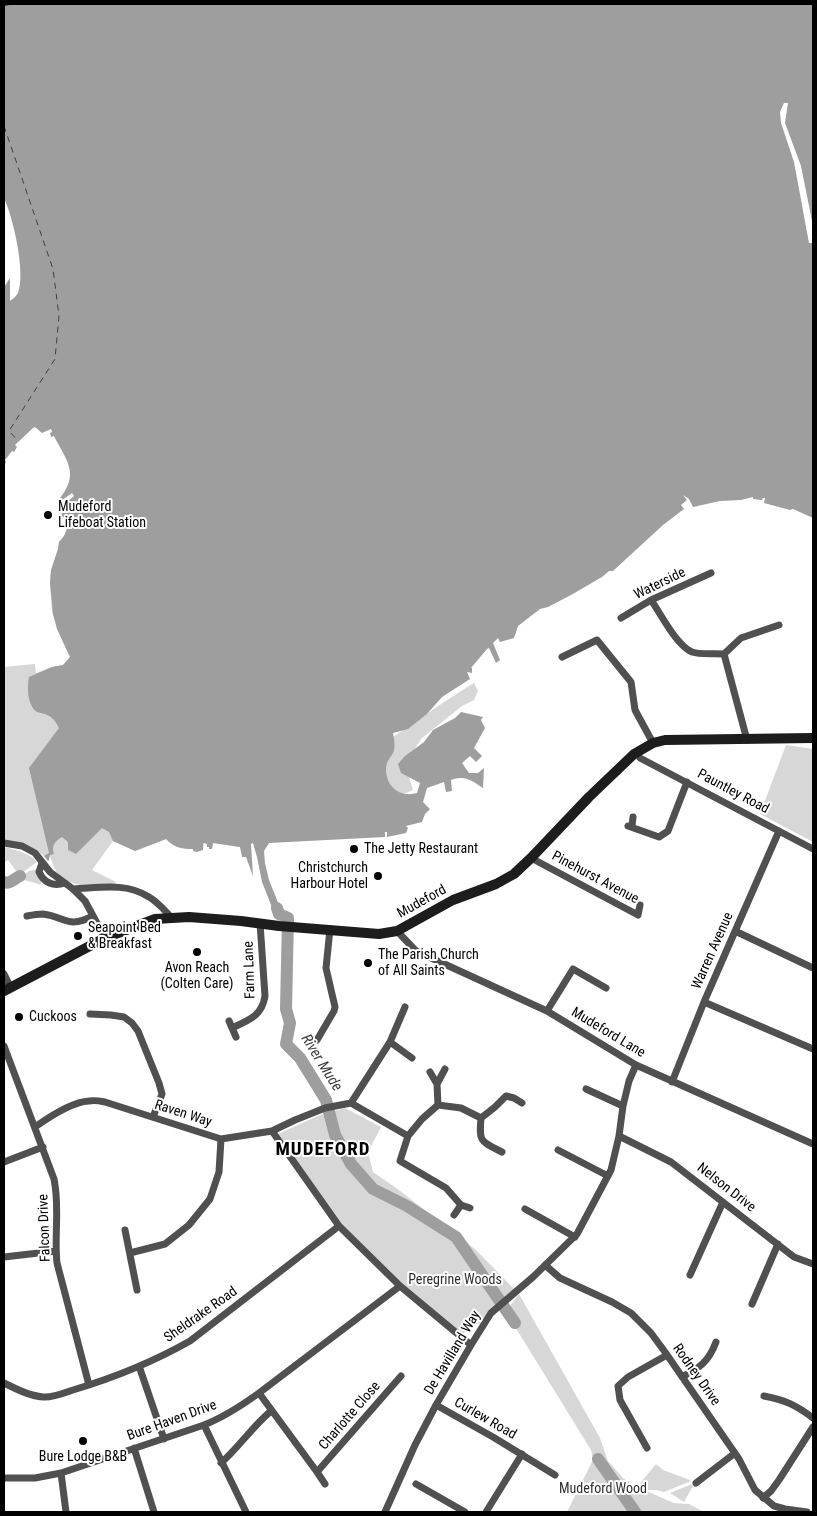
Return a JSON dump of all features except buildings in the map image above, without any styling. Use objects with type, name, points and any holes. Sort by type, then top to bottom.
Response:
[{"type":"street","name":"Waterside","points":[[621,618],[651,600],[711,573]]},
{"type":"street","points":[[651,600],[676,638],[688,649],[698,653],[724,654],[741,638],[779,625]]},
{"type":"street","points":[[562,657],[597,640],[631,682],[635,710],[653,743]]},
{"type":"street","points":[[724,654],[747,740]]},
{"type":"street","name":"Mudeford","points":[[7,989],[105,938],[155,919],[206,918],[379,934],[398,931],[453,900],[496,884],[514,874],[613,773],[634,754],[653,743],[665,740],[813,738]]},
{"type":"street","name":"Pauntley Road","points":[[640,758],[813,849]]},
{"type":"street","points":[[633,817],[630,826],[659,837],[668,831],[687,782]]},
{"type":"street","name":"Warren Avenue","points":[[672,1082],[704,1002],[779,831]]},
{"type":"street","points":[[4,843],[22,846],[35,853],[50,872],[73,889],[85,902],[105,938]]},
{"type":"street","name":"Pinehurst Avenue","points":[[531,858],[638,915],[640,904]]},
{"type":"street","points":[[73,889],[120,886],[138,891],[150,898],[172,918]]},
{"type":"street","points":[[27,916],[40,914],[75,923],[82,922],[93,916]]},
{"type":"street","name":"Farm Lane","points":[[236,1037],[230,1024],[252,1018],[263,1007],[265,996],[260,924]]},
{"type":"street","points":[[317,1040],[335,1007],[326,968],[330,929]]},
{"type":"street","name":"Mudeford Lane","points":[[398,931],[410,946],[427,957],[522,998],[636,1065],[813,1144]]},
{"type":"street","points":[[735,931],[813,968]]},
{"type":"street","points":[[547,1011],[573,969],[606,988]]},
{"type":"street","points":[[4,974],[7,989]]},
{"type":"street","points":[[704,1002],[813,1049]]},
{"type":"street","points":[[404,1007],[390,1042],[351,1103],[408,1136]]},
{"type":"street","points":[[90,1014],[111,1014],[124,1017],[138,1031],[160,1083],[162,1094],[153,1117]]},
{"type":"street","points":[[390,1042],[412,1058]]},
{"type":"street","name":"Falcon Drive","points":[[4,1046],[51,1167],[57,1191],[57,1264],[89,1385]]},
{"type":"street","name":"De Havilland Way","points":[[384,1512],[436,1405],[491,1313],[577,1234],[611,1170],[619,1136],[622,1106],[636,1065]]},
{"type":"street","points":[[437,1084],[445,1068]]},
{"type":"street","points":[[430,1072],[437,1084],[438,1106]]},
{"type":"street","points":[[586,1089],[622,1106]]},
{"type":"street","points":[[502,1152],[485,1144],[480,1137],[481,1118],[506,1096],[522,1103]]},
{"type":"street","name":"Raven Way","points":[[35,1127],[50,1116],[68,1107],[87,1101],[105,1102],[221,1139],[272,1131],[328,1107],[351,1103]]},
{"type":"street","points":[[470,1208],[461,1204],[446,1188],[400,1161],[408,1136],[422,1119],[438,1106],[461,1108],[481,1118]]},
{"type":"street","points":[[272,1131],[339,1226],[400,1286],[471,1345]]},
{"type":"street","name":"Nelson Drive","points":[[619,1136],[671,1162],[794,1257],[813,1264]]},
{"type":"street","points":[[130,1253],[165,1244],[189,1225],[210,1199],[219,1172],[221,1139]]},
{"type":"street","points":[[4,1162],[43,1147]]},
{"type":"street","points":[[558,1150],[608,1176]]},
{"type":"street","points":[[690,1275],[723,1202]]},
{"type":"street","points":[[454,1215],[461,1204]]},
{"type":"street","points":[[525,1209],[575,1237]]},
{"type":"street","name":"Sheldrake Road","points":[[4,1384],[28,1394],[44,1397],[89,1385],[164,1356],[190,1341],[339,1226]]},
{"type":"street","points":[[125,1230],[137,1290]]},
{"type":"street","points":[[752,1304],[778,1244]]},
{"type":"street","points":[[4,1257],[56,1251]]},
{"type":"street","name":"Rodney Drive","points":[[545,1265],[560,1278],[631,1313],[651,1333],[667,1355],[735,1453],[755,1490],[774,1506],[807,1512]]},
{"type":"street","name":"Bure Haven Drive","points":[[4,1478],[36,1478],[60,1473],[164,1439],[227,1415],[400,1286]]},
{"type":"street","points":[[682,1377],[699,1369],[712,1353],[716,1342]]},
{"type":"street","points":[[646,1448],[620,1400],[618,1386],[628,1377],[667,1355]]},
{"type":"street","points":[[139,1366],[164,1439]]},
{"type":"street","name":"Charlotte Close","points":[[317,1472],[401,1376]]},
{"type":"street","name":"Charlotte Close","points":[[259,1393],[325,1484]]},
{"type":"street","points":[[764,1396],[785,1400],[813,1418]]},
{"type":"street","name":"Curlew Road","points":[[436,1405],[522,1454],[555,1476]]},
{"type":"street","points":[[221,1463],[258,1422],[271,1411]]},
{"type":"street","points":[[204,1425],[246,1512]]},
{"type":"street","points":[[763,1498],[779,1480],[813,1428]]},
{"type":"street","points":[[134,1448],[154,1512]]},
{"type":"street","points":[[696,1483],[735,1453]]},
{"type":"street","name":"Curlew Road","points":[[486,1512],[522,1454]]},
{"type":"street","points":[[60,1473],[66,1512]]},
{"type":"street","points":[[416,1484],[465,1512]]},
{"type":"green space","points":[[71,520],[240,847],[213,843],[212,849],[209,849],[207,844],[204,843],[203,850],[193,851],[193,849],[175,846],[166,839],[135,851],[113,841],[92,870],[116,882],[115,884],[85,885],[64,879],[58,874],[50,856],[44,856],[35,849],[4,841],[4,667],[35,664],[36,673],[63,665],[70,657],[52,612],[50,583],[51,570],[59,542],[64,536]]},
{"type":"green space","points":[[474,683],[478,691],[474,700],[462,706],[422,738],[405,763],[413,790],[396,797],[382,780],[390,739]]},
{"type":"green space","points":[[786,745],[813,749],[813,842],[760,814]]},
{"type":"green space","points":[[4,847],[26,854],[37,862],[19,875],[8,860],[4,863]]},
{"type":"green space","points":[[37,869],[42,885],[24,880],[21,877],[29,871]]},
{"type":"green space","name":"Peregrine Woods","points":[[345,1108],[381,1127],[368,1152],[373,1172],[476,1250],[514,1289],[488,1312],[479,1324],[473,1325],[463,1334],[402,1285],[341,1224],[278,1134],[320,1115]]},
{"type":"green space","name":"Mudeford Wood","points":[[519,1294],[600,1438],[608,1461],[623,1478],[637,1487],[656,1464],[663,1470],[690,1480],[664,1492],[644,1490],[674,1503],[689,1504],[704,1512],[567,1512],[593,1460],[591,1450],[509,1317],[504,1314]]},
{"type":"green space","points":[[692,1484],[693,1486],[684,1502],[670,1493]]},
{"type":"shaded area","points":[[4,4],[813,4],[813,226],[801,166],[785,123],[788,103],[784,103],[780,112],[781,123],[794,162],[809,243],[813,243],[813,518],[793,509],[790,510],[764,503],[765,498],[762,500],[753,499],[753,497],[741,500],[720,501],[693,507],[689,499],[683,495],[687,500],[681,505],[684,509],[663,525],[613,571],[609,571],[602,577],[548,607],[540,609],[518,626],[514,638],[500,642],[498,638],[493,643],[500,660],[496,663],[489,648],[487,649],[471,668],[472,673],[467,672],[470,679],[442,697],[427,714],[408,729],[393,733],[393,753],[386,767],[388,780],[394,789],[399,792],[404,794],[417,793],[420,783],[401,773],[398,764],[405,756],[424,742],[433,730],[455,718],[461,712],[483,717],[481,720],[485,728],[474,748],[482,756],[476,762],[470,756],[462,763],[469,773],[478,773],[484,768],[483,788],[471,781],[460,778],[451,780],[452,791],[446,792],[444,782],[427,788],[423,802],[430,809],[425,814],[422,822],[406,826],[408,828],[406,833],[387,837],[387,832],[385,832],[385,837],[269,843],[264,851],[269,880],[281,910],[293,919],[285,919],[275,915],[262,882],[253,843],[251,844],[253,876],[246,857],[242,857],[240,847],[213,843],[212,849],[209,849],[207,844],[203,843],[203,850],[197,852],[193,851],[193,849],[178,847],[166,839],[135,851],[113,841],[109,832],[102,828],[76,854],[68,850],[68,842],[62,837],[54,844],[54,854],[50,855],[48,861],[44,856],[49,853],[29,768],[59,728],[50,716],[37,712],[31,705],[28,696],[28,681],[29,677],[52,667],[63,665],[70,657],[57,629],[53,614],[50,583],[51,570],[59,542],[64,536],[71,520],[60,516],[66,511],[62,506],[74,496],[72,493],[61,501],[60,498],[66,489],[70,474],[63,452],[54,436],[51,437],[51,429],[42,433],[35,427],[33,428],[15,445],[17,447],[5,460],[4,466],[4,287],[10,278],[10,301],[18,293],[20,272],[14,231],[4,198]]},
{"type":"waterway","points":[[4,882],[10,882],[20,876]]},
{"type":"waterway","name":"River Mude","points":[[277,908],[279,914],[288,918],[286,1009],[290,1023],[286,1044],[300,1058],[326,1100],[335,1135],[351,1164],[373,1189],[407,1206],[456,1237],[515,1323]]},
{"type":"waterway","name":"River Mude","points":[[598,1459],[635,1512]]},
{"type":"ferry route","points":[[4,6],[11,4]]},
{"type":"ferry route","points":[[4,126],[53,269],[59,316],[55,359],[9,431],[18,441]]},
{"type":"place","name":"Mudeford Lifeboat Station","points":[[48,515]]},
{"type":"place","name":"The Jetty Restaurant","points":[[354,849]]},
{"type":"place","name":"Christchurch Harbour Hotel","points":[[378,876]]},
{"type":"place","name":"Seapoint Bed & Breakfast","points":[[78,936]]},
{"type":"place","name":"Avon Reach (Colten Care)","points":[[197,952]]},
{"type":"place","name":"The Parish Church of All Saints","points":[[368,963]]},
{"type":"place","name":"Cuckoos","points":[[19,1017]]},
{"type":"place","name":"Bure Lodge B&B","points":[[83,1441]]},
{"type":"district","name":"MUDEFORD","points":[[323,1150]]}]
